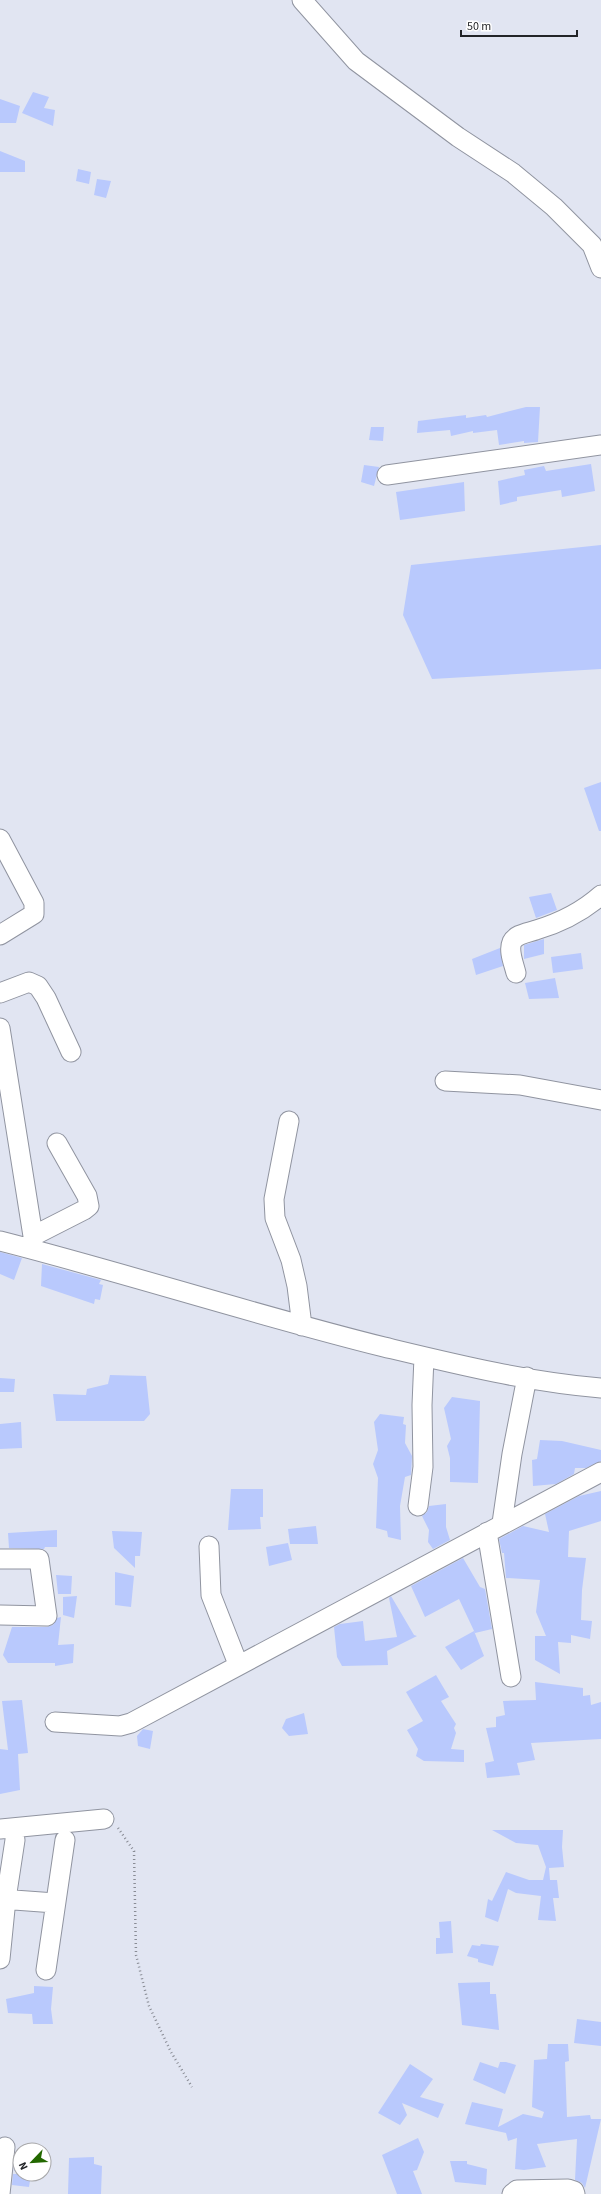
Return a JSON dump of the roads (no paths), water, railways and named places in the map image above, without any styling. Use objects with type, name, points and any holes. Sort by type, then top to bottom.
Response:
[{"type":"street","points":[[302,0],[356,61],[458,137],[513,173],[554,207],[592,244],[601,268]]},
{"type":"street","points":[[387,475],[601,444]]},
{"type":"street","points":[[0,839],[34,903],[34,914],[0,935]]},
{"type":"street","points":[[516,973],[511,952],[511,943],[517,936],[545,927],[576,913],[601,896]]},
{"type":"street","points":[[0,994],[29,982],[38,986],[46,998],[71,1052]]},
{"type":"street","points":[[0,1028],[33,1242]]},
{"type":"street","points":[[445,1081],[520,1085],[601,1100]]},
{"type":"street","points":[[289,1121],[274,1199],[275,1218],[291,1260],[297,1286],[302,1326]]},
{"type":"street","points":[[33,1242],[89,1206],[87,1196],[57,1143]]},
{"type":"street","points":[[0,1241],[33,1242],[302,1326],[424,1357],[527,1377],[601,1388]]},
{"type":"street","points":[[418,1506],[424,1466],[422,1405],[424,1357]]},
{"type":"street","points":[[511,1677],[494,1528],[512,1454],[527,1377]]},
{"type":"street","points":[[55,1722],[120,1726],[131,1723],[238,1664],[601,1472]]},
{"type":"street","points":[[209,1546],[211,1595],[238,1664]]},
{"type":"street","points":[[0,1559],[39,1559],[47,1616],[0,1615]]},
{"type":"street","points":[[0,1829],[104,1819]]},
{"type":"street","points":[[0,1959],[3,1899],[15,1840]]},
{"type":"street","points":[[46,1970],[65,1840]]},
{"type":"street","points":[[3,1899],[55,1903]]},
{"type":"street","points":[[0,2194],[5,2146]]},
{"type":"street","points":[[512,2194],[517,2190],[568,2189],[574,2191],[575,2194]]}]
